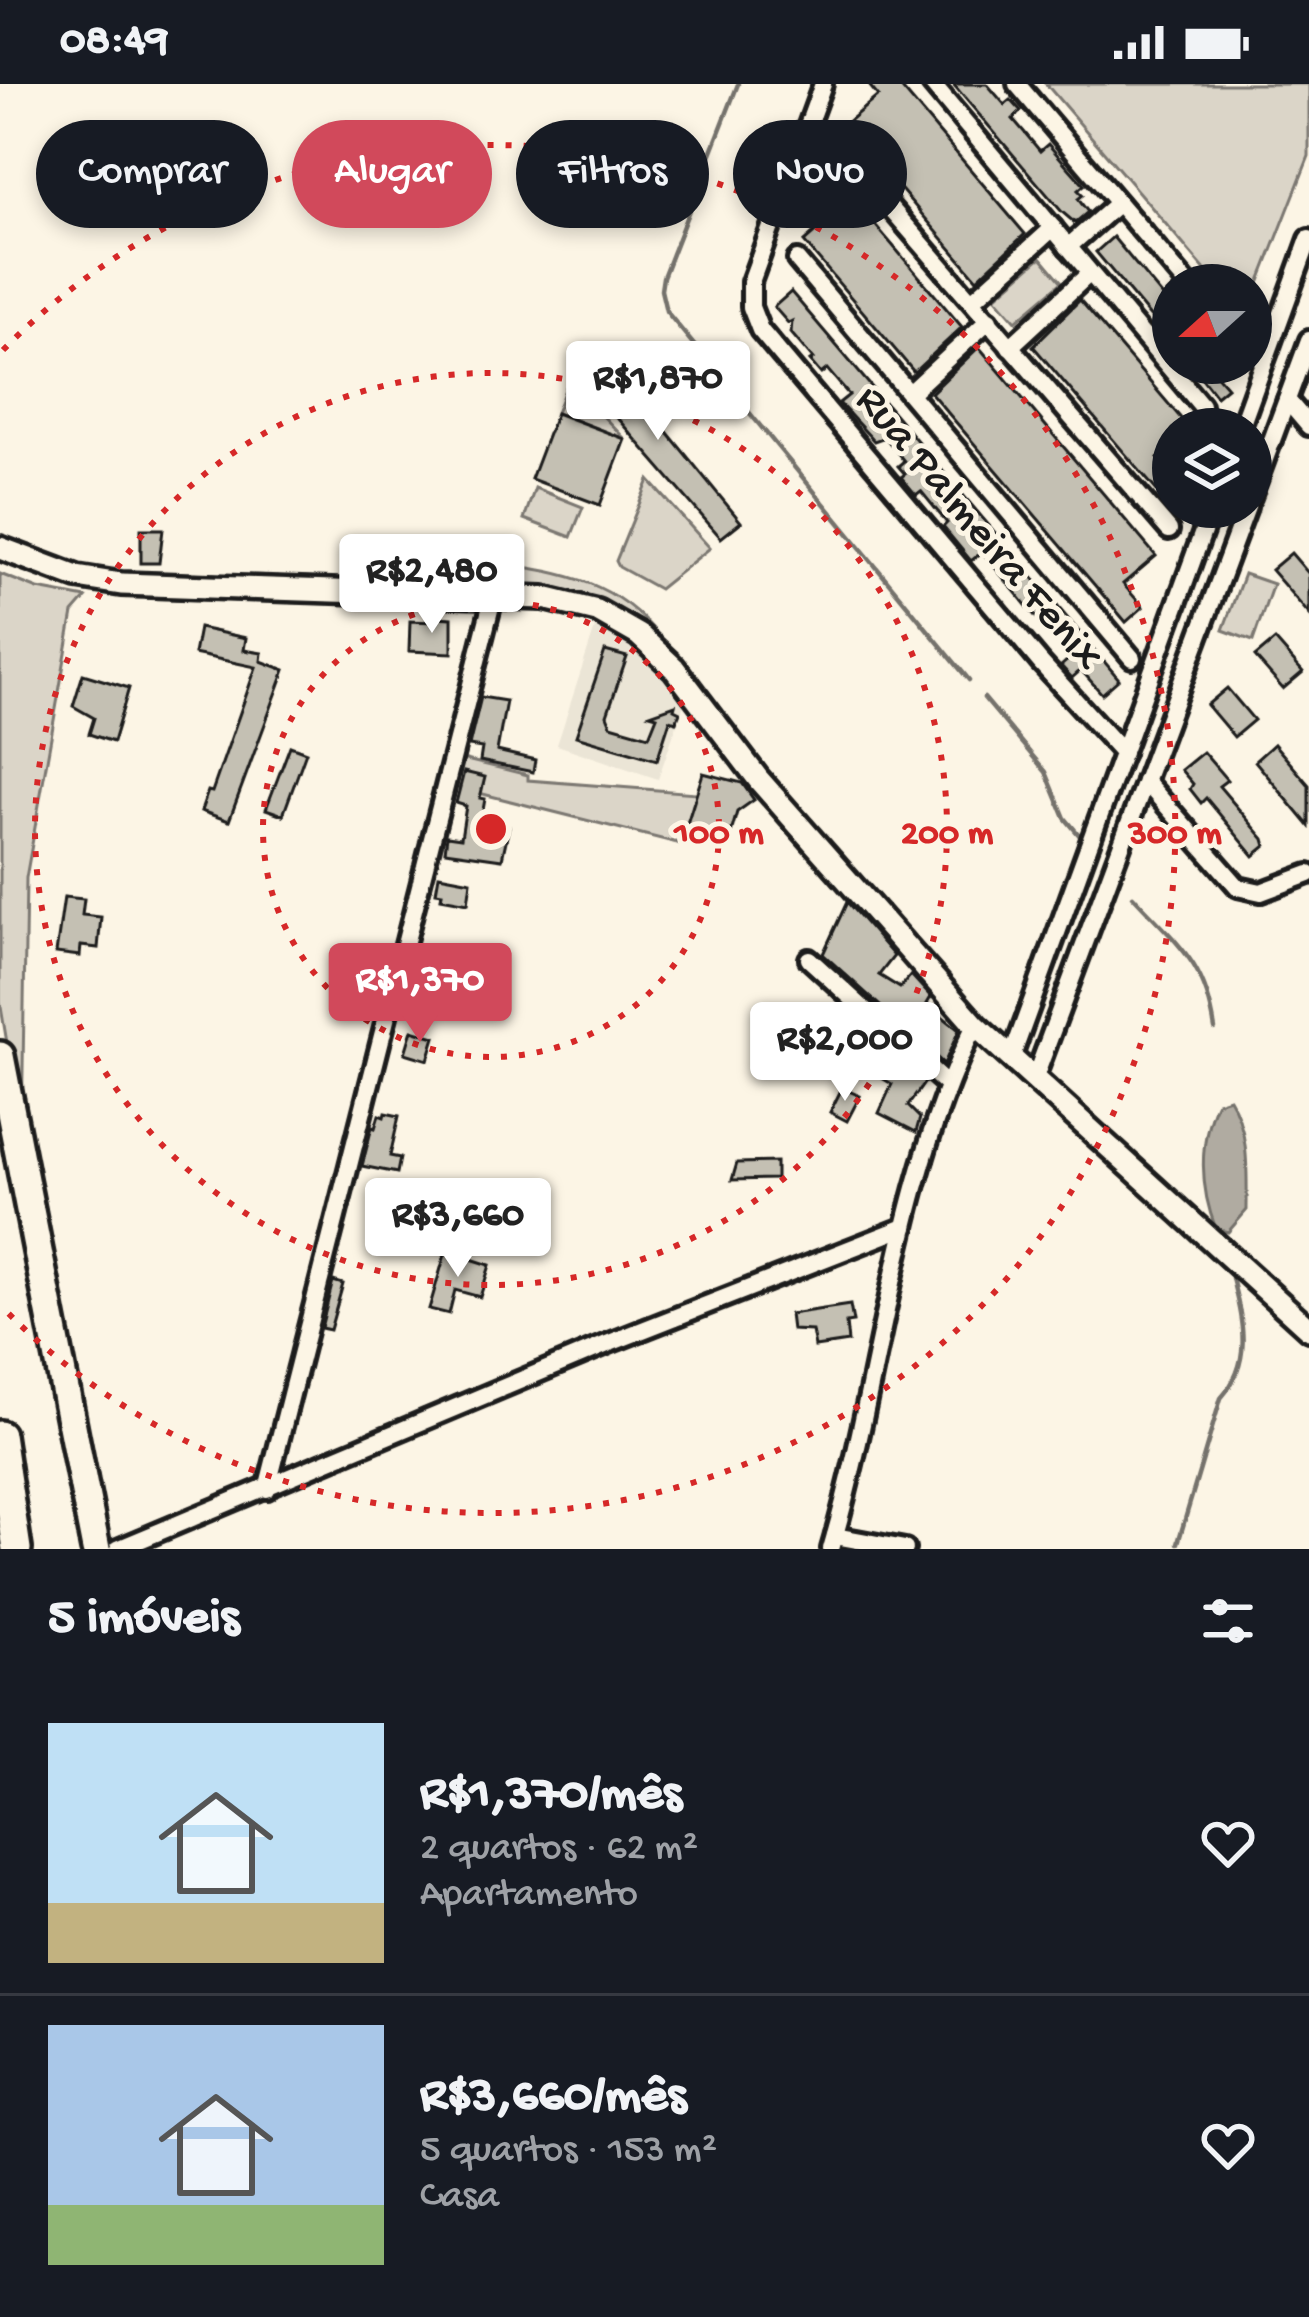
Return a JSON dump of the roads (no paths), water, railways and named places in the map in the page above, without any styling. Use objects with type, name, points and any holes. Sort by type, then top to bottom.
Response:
[{"type":"highway","points":[[0,1056],[96,1549]]},
{"type":"highway","points":[[0,1435],[17,1549]]},
{"type":"street","name":"Rua Palmeira Fenix","points":[[823,84],[751,282],[754,317],[760,330],[1011,628],[1123,754]]},
{"type":"street","points":[[932,84],[1201,405]]},
{"type":"street","points":[[1017,84],[1170,264]]},
{"type":"street","points":[[1068,247],[1118,203]]},
{"type":"street","points":[[907,225],[1169,530]]},
{"type":"street","points":[[973,300],[1052,228]]},
{"type":"street","points":[[1272,327],[1309,239]]},
{"type":"street","points":[[797,260],[1132,658]]},
{"type":"street","points":[[1010,347],[1090,273]]},
{"type":"street","points":[[910,393],[989,320]]},
{"type":"street","points":[[1272,440],[1309,340]]},
{"type":"street","points":[[1287,400],[1309,426]]},
{"type":"street","points":[[1011,1059],[1204,528]]},
{"type":"street","points":[[1034,1080],[1239,528]]},
{"type":"street","points":[[0,548],[77,577],[121,584],[544,598],[597,611],[639,635],[674,668],[759,780],[975,1025],[1309,1329]]},
{"type":"street","points":[[267,1490],[494,594]]},
{"type":"street","points":[[1145,781],[1238,886],[1261,892],[1309,874]]},
{"type":"street","points":[[809,959],[946,1084]]},
{"type":"street","points":[[905,1549],[833,1542],[905,1227],[946,1084],[975,1025]]},
{"type":"street","points":[[118,1549],[607,1344],[905,1227]]},
{"type":"waterway","points":[[738,84],[663,277],[666,311],[969,680]]},
{"type":"waterway","points":[[984,698],[1046,772],[1065,818],[1080,836]]},
{"type":"waterway","points":[[1133,896],[1187,955],[1204,986],[1215,1029]]},
{"type":"waterway","points":[[1178,1543],[1221,1398],[1242,1355],[1242,1325],[1232,1278]]}]
